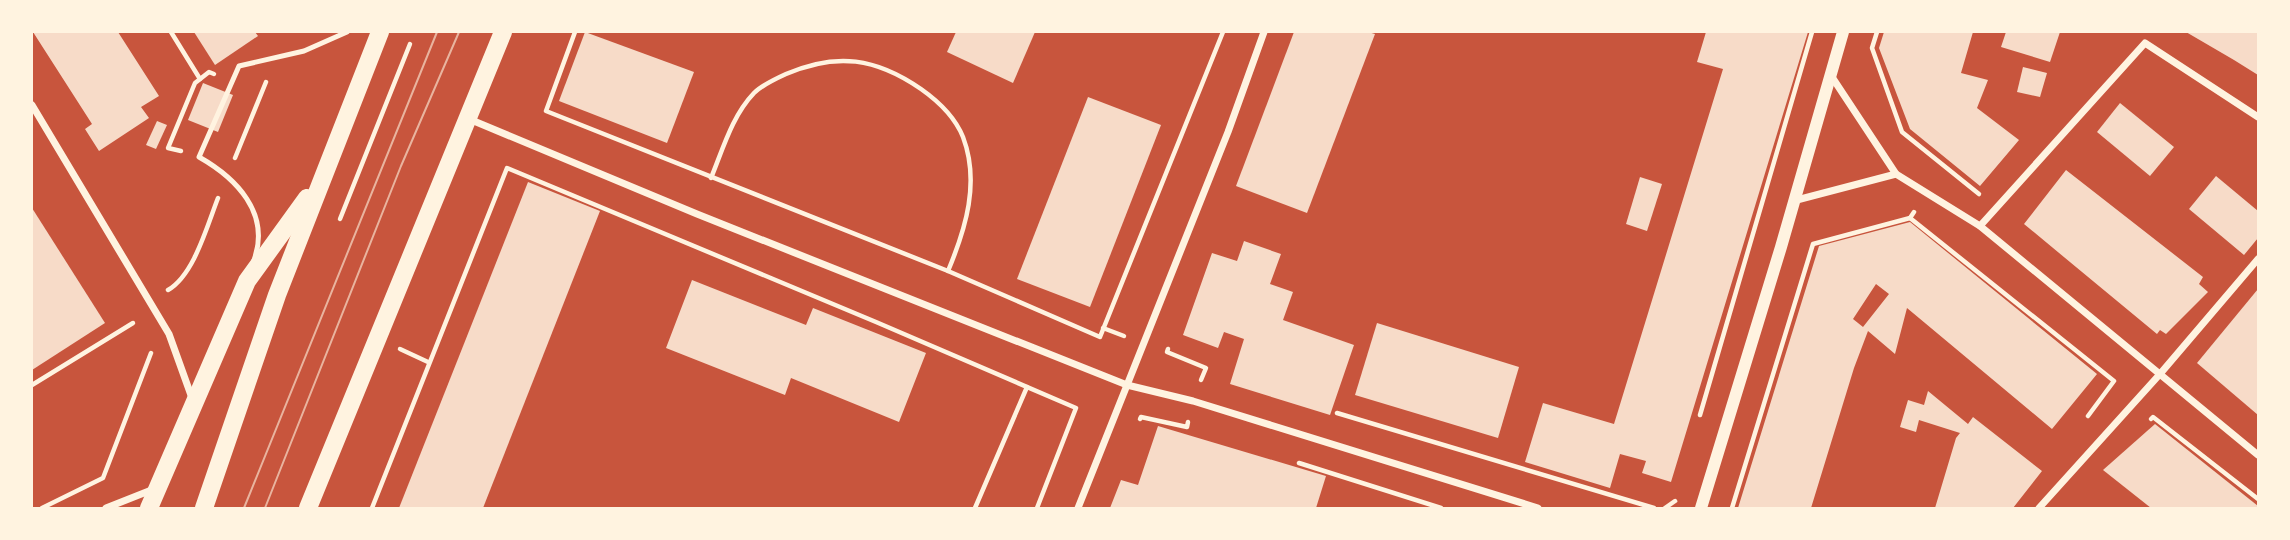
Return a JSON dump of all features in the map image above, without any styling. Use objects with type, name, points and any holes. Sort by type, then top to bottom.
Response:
[{"type":"main road","points":[[204,509],[259,345],[320,181],[380,32]]},
{"type":"main road","points":[[308,509],[503,32]]},
{"type":"main road","points":[[149,509],[247,281],[320,181]]},
{"type":"street","points":[[1078,509],[1228,132],[1264,32]]},
{"type":"street","points":[[1701,509],[1843,32]]},
{"type":"street","points":[[1980,226],[2145,43],[2259,117]]},
{"type":"street","points":[[1830,73],[1896,174],[1980,226],[2259,455]]},
{"type":"street","points":[[32,105],[174,344],[194,404]]},
{"type":"street","points":[[469,119],[697,214],[1127,385],[1193,401],[1538,509]]},
{"type":"street","points":[[1793,201],[1896,174]]},
{"type":"street","points":[[2039,509],[2259,259]]},
{"type":"street","points":[[106,509],[158,487]]},
{"type":"lane","points":[[247,281],[259,241],[258,226],[250,202],[228,175],[199,157],[239,65],[304,51],[347,32]]},
{"type":"path","points":[[171,32],[200,79]]},
{"type":"path","points":[[575,32],[546,111],[948,271],[1100,337],[1223,32]]},
{"type":"path","points":[[1697,423],[1812,32]]},
{"type":"path","points":[[1877,32],[1872,48],[1902,131],[1997,208]]},
{"type":"path","points":[[340,220],[411,44]]},
{"type":"path","points":[[139,332],[128,315],[180,284],[195,256],[276,59]]},
{"type":"path","points":[[711,178],[740,112],[755,92],[800,68],[823,62],[852,61],[883,66],[930,96],[949,113],[963,136],[969,165],[971,200],[965,228],[948,271]]},
{"type":"path","points":[[199,157],[168,148],[195,83],[209,72],[232,80]]},
{"type":"path","points":[[372,509],[507,168],[876,321],[1076,408],[1037,509]]},
{"type":"path","points":[[1732,509],[1813,244],[1910,218],[2114,381]]},
{"type":"path","points":[[32,393],[33,384],[133,323]]},
{"type":"path","points":[[1137,428],[1141,417],[1187,427],[1193,401],[1206,368],[1167,352],[1172,339]]},
{"type":"path","points":[[396,348],[428,362]]},
{"type":"path","points":[[42,509],[103,478],[152,351]]},
{"type":"path","points":[[975,509],[1027,387]]},
{"type":"path","points":[[1337,413],[1654,509]]},
{"type":"path","points":[[2144,425],[2153,418],[2259,499]]},
{"type":"path","points":[[1299,463],[1441,509]]},
{"type":"path","points":[[1665,509],[1675,503],[1678,489]]},
{"type":"building","points":[[33,32],[118,32],[159,96],[141,107],[149,118],[99,151],[85,129],[92,124]]},
{"type":"building","points":[[194,32],[255,32],[258,36],[215,65]]},
{"type":"building","points":[[585,32],[694,72],[667,143],[559,101]]},
{"type":"building","points":[[956,32],[1035,32],[1013,83],[947,52]]},
{"type":"building","points":[[1294,32],[1375,34],[1307,213],[1236,186]]},
{"type":"building","points":[[1706,32],[1808,32],[1671,482],[1642,473],[1646,461],[1620,454],[1610,488],[1525,462],[1543,403],[1614,424],[1723,69],[1697,62]]},
{"type":"building","points":[[1884,32],[1973,32],[1961,73],[1988,80],[1977,108],[2019,140],[1980,186],[1910,129],[1879,48]]},
{"type":"building","points":[[2006,32],[2060,32],[2050,62],[2001,47]]},
{"type":"building","points":[[2186,32],[2258,32],[2258,75],[2234,60]]},
{"type":"building","points":[[2023,67],[2047,73],[2040,97],[2017,92]]},
{"type":"building","points":[[203,83],[233,95],[218,132],[188,120]]},
{"type":"building","points":[[1088,97],[1161,125],[1090,307],[1017,279]]},
{"type":"building","points":[[2120,103],[2174,147],[2150,176],[2097,132]]},
{"type":"building","points":[[157,121],[167,125],[156,149],[146,145]]},
{"type":"building","points":[[2066,170],[2203,277],[2199,284],[2208,292],[2166,334],[2160,330],[2157,334],[2024,224]]},
{"type":"building","points":[[2216,176],[2258,211],[2258,238],[2244,255],[2189,209]]},
{"type":"building","points":[[1640,177],[1662,184],[1647,231],[1626,224]]},
{"type":"building","points":[[528,182],[600,211],[483,508],[399,508]]},
{"type":"building","points":[[32,208],[105,323],[32,370]]},
{"type":"building","points":[[1910,222],[2097,374],[2052,429],[1907,308],[1895,354],[1868,331],[1811,508],[1738,508],[1819,246]],"holes":[[[1876,284],[1889,294],[1863,327],[1853,319]]]},
{"type":"building","points":[[1244,241],[1281,254],[1270,284],[1293,292],[1283,320],[1354,345],[1330,415],[1230,384],[1244,339],[1224,332],[1218,348],[1183,335],[1212,253],[1237,261]]},
{"type":"building","points":[[692,280],[806,325],[813,308],[926,353],[899,422],[791,378],[785,395],[666,348]]},
{"type":"building","points":[[2258,289],[2258,415],[2197,363]]},
{"type":"building","points":[[1377,323],[1519,367],[1498,438],[1355,395]]},
{"type":"building","points":[[1928,391],[1968,424],[1973,417],[2042,471],[2013,508],[1935,508],[1956,438],[1960,433],[1919,420],[1916,432],[1900,427],[1908,400],[1924,405]]},
{"type":"building","points":[[2155,424],[2258,508],[2151,508],[2103,470]]},
{"type":"building","points":[[1158,426],[1326,476],[1316,508],[1110,508],[1121,480],[1138,485]]},
{"type":"tram line","points":[[244,508],[437,32]]},
{"type":"tram line","points":[[265,508],[401,166],[459,32]]}]
